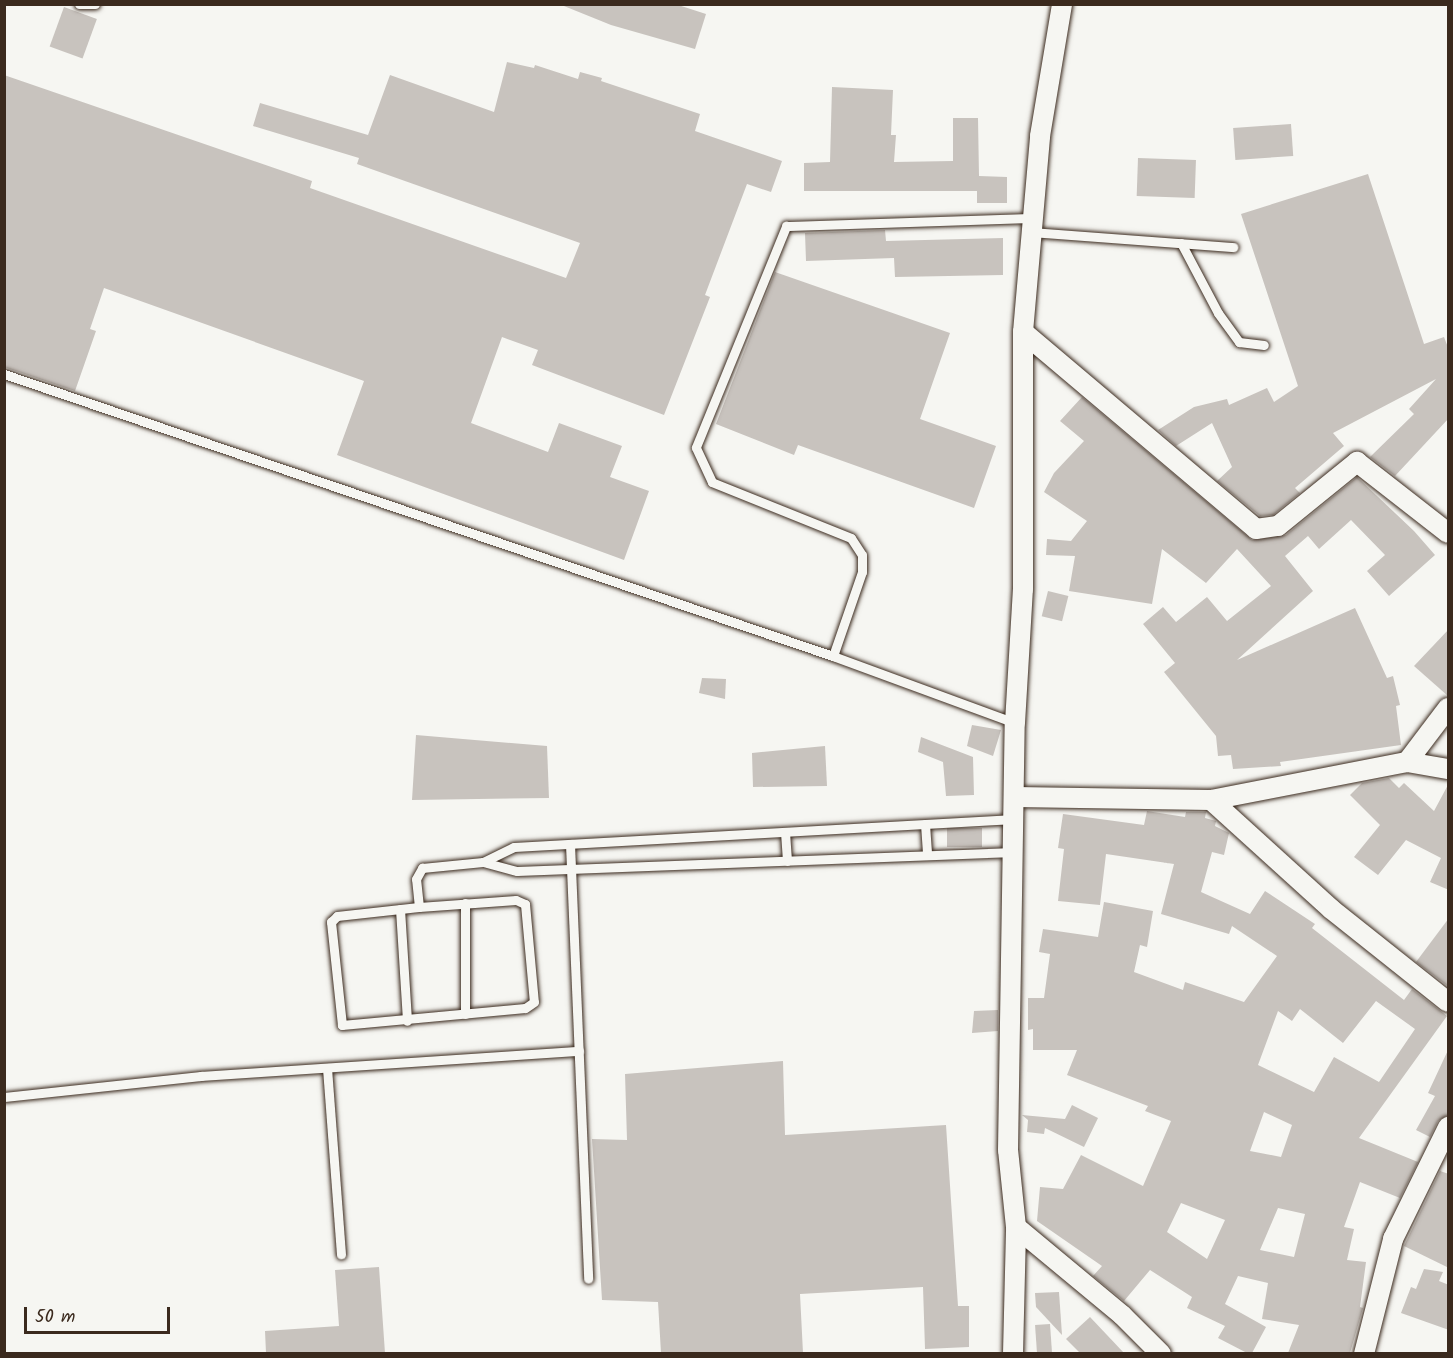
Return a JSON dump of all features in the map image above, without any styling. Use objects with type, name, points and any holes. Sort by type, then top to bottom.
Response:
[{"type":"street","points":[[1013,1353],[1016,1227],[1008,1150],[1015,852],[1015,723],[1023,589],[1023,332],[1040,136],[1062,4]]},
{"type":"street","points":[[1023,332],[1256,529],[1278,526],[1357,462],[1449,533]]},
{"type":"street","points":[[1407,762],[1449,708]]},
{"type":"street","points":[[1015,797],[1211,800],[1407,762],[1449,770]]},
{"type":"street","points":[[1211,800],[1331,909],[1449,1002]]},
{"type":"street","points":[[1364,1353],[1393,1239],[1449,1127]]},
{"type":"street","points":[[1016,1227],[1122,1315],[1161,1353]]},
{"type":"lane","points":[[79,4],[96,4]]},
{"type":"lane","points":[[833,656],[862,572],[862,555],[850,538],[712,482],[696,447],[786,226],[1032,225],[1233,247]]},
{"type":"lane","points":[[1181,243],[1218,313],[1239,342],[1264,345]]},
{"type":"lane","points":[[4,374],[833,656],[1015,723]]},
{"type":"lane","points":[[419,907],[416,879],[423,868],[483,862],[514,847],[1015,819]]},
{"type":"lane","points":[[925,824],[927,855]]},
{"type":"lane","points":[[785,832],[788,861]]},
{"type":"lane","points":[[570,844],[588,1279]]},
{"type":"lane","points":[[483,862],[517,871],[1015,852]]},
{"type":"lane","points":[[516,900],[525,904],[534,1002],[525,1008],[342,1025],[329,931],[337,916],[419,907],[516,900]]},
{"type":"lane","points":[[465,903],[465,1014]]},
{"type":"lane","points":[[400,909],[407,1020]]},
{"type":"lane","points":[[4,1097],[201,1076],[579,1051]]},
{"type":"lane","points":[[327,1068],[340,1254]]},
{"type":"building","points":[[559,4],[675,4],[706,14],[695,49],[611,25]]},
{"type":"building","points":[[64,7],[97,19],[83,58],[50,46]]},
{"type":"building","points":[[507,62],[534,68],[535,65],[578,79],[580,72],[602,78],[601,81],[700,114],[695,131],[782,161],[771,192],[747,184],[705,295],[710,297],[664,415],[532,365],[538,350],[502,337],[471,423],[548,452],[559,423],[622,446],[610,477],[649,491],[624,560],[337,455],[364,381],[104,288],[90,329],[96,331],[75,391],[4,367],[4,75],[312,181],[310,188],[566,278],[580,243],[357,164],[359,158],[253,126],[260,103],[368,135],[390,75],[494,112]]},
{"type":"building","points":[[832,87],[893,90],[891,135],[896,135],[894,162],[953,161],[953,118],[978,118],[979,176],[1007,177],[1007,203],[977,203],[977,191],[804,191],[804,163],[830,162]]},
{"type":"building","points":[[1291,124],[1293,156],[1235,160],[1233,128]]},
{"type":"building","points":[[1138,158],[1196,160],[1195,198],[1137,196]]},
{"type":"building","points":[[1368,174],[1424,344],[1444,337],[1449,350],[1449,418],[1395,476],[1370,457],[1414,414],[1409,409],[1436,379],[1333,433],[1344,446],[1295,488],[1300,493],[1273,515],[1260,516],[1217,481],[1232,467],[1212,423],[1176,446],[1158,430],[1194,407],[1227,399],[1229,405],[1267,388],[1274,402],[1298,386],[1241,214]]},
{"type":"building","points":[[885,230],[886,241],[1003,238],[1003,275],[895,277],[894,258],[806,261],[805,233]]},
{"type":"building","points":[[775,272],[950,333],[920,419],[996,446],[974,508],[798,445],[794,455],[716,424]]},
{"type":"building","points":[[1082,397],[1252,540],[1286,535],[1357,477],[1414,531],[1435,555],[1389,596],[1367,571],[1385,555],[1351,520],[1319,549],[1308,536],[1285,556],[1313,591],[1237,660],[1355,608],[1387,678],[1393,676],[1400,705],[1396,706],[1401,745],[1280,762],[1281,766],[1233,769],[1231,755],[1218,756],[1216,736],[1164,672],[1175,663],[1143,624],[1163,607],[1176,622],[1207,597],[1227,621],[1271,586],[1237,549],[1206,583],[1162,549],[1152,604],[1069,591],[1075,556],[1046,555],[1047,539],[1071,541],[1087,521],[1044,492],[1054,473],[1084,441],[1060,421]]},
{"type":"building","points":[[1048,591],[1068,596],[1062,621],[1042,616]]},
{"type":"building","points":[[1449,629],[1449,696],[1448,696],[1414,666]]},
{"type":"building","points":[[702,678],[726,679],[725,699],[699,693]]},
{"type":"building","points":[[972,725],[1001,730],[993,756],[967,746]]},
{"type":"building","points":[[416,735],[547,746],[549,798],[412,800]]},
{"type":"building","points":[[921,737],[973,757],[974,795],[946,796],[943,762],[918,752]]},
{"type":"building","points":[[825,746],[827,786],[753,787],[752,753]]},
{"type":"building","points":[[1389,778],[1399,788],[1404,783],[1434,811],[1449,783],[1449,890],[1430,882],[1441,858],[1406,840],[1378,875],[1354,857],[1380,825],[1350,795],[1362,783]]},
{"type":"building","points":[[1147,811],[1185,817],[1186,812],[1206,812],[1205,818],[1216,821],[1215,826],[1229,833],[1224,855],[1212,852],[1201,892],[1250,914],[1265,891],[1315,924],[1312,928],[1404,1000],[1412,989],[1447,1016],[1359,1138],[1418,1162],[1400,1198],[1360,1182],[1344,1227],[1354,1229],[1347,1260],[1366,1262],[1360,1307],[1363,1308],[1350,1353],[1288,1353],[1299,1325],[1262,1319],[1268,1283],[1238,1276],[1225,1304],[1266,1327],[1252,1353],[1247,1353],[1218,1338],[1225,1326],[1187,1308],[1192,1297],[1150,1270],[1124,1301],[1093,1276],[1102,1266],[1037,1221],[1040,1187],[1063,1189],[1081,1155],[1143,1186],[1171,1121],[1145,1111],[1148,1106],[1067,1075],[1077,1050],[1033,1050],[1033,1029],[1028,1030],[1028,998],[1044,998],[1050,954],[1039,952],[1043,929],[1098,937],[1104,902],[1153,911],[1147,947],[1140,945],[1134,972],[1183,990],[1185,982],[1244,1002],[1277,956],[1232,926],[1229,934],[1161,914],[1174,864],[1106,854],[1100,905],[1058,901],[1064,849],[1058,848],[1063,814],[1144,825]],"holes":[[[1376,1001],[1415,1029],[1379,1082],[1334,1057],[1314,1092],[1258,1065],[1278,1011],[1292,1021],[1300,1009],[1343,1043]],[[1264,1112],[1292,1125],[1281,1157],[1250,1151]],[[1181,1203],[1225,1220],[1207,1259],[1167,1232]],[[1278,1208],[1305,1214],[1294,1257],[1260,1250]]]},
{"type":"building","points":[[947,828],[982,828],[982,847],[947,847]]},
{"type":"building","points":[[1449,918],[1449,987],[1416,962]]},
{"type":"building","points":[[998,1010],[998,1031],[972,1033],[974,1011]]},
{"type":"building","points":[[1449,1048],[1448,1115],[1438,1121],[1430,1137],[1416,1130],[1435,1096],[1428,1093]]},
{"type":"building","points":[[783,1061],[785,1135],[946,1125],[958,1306],[969,1306],[969,1347],[925,1349],[923,1287],[800,1294],[803,1353],[661,1353],[658,1302],[602,1300],[592,1139],[627,1140],[625,1074]]},
{"type":"building","points":[[1072,1105],[1098,1118],[1084,1147],[1045,1128],[1044,1134],[1027,1132],[1028,1120],[1022,1115],[1065,1119]]},
{"type":"building","points":[[1440,1171],[1449,1174],[1449,1268],[1404,1246]]},
{"type":"building","points":[[379,1267],[385,1353],[266,1353],[265,1331],[339,1326],[335,1270]]},
{"type":"building","points":[[1424,1269],[1443,1272],[1439,1281],[1449,1285],[1449,1330],[1401,1313],[1411,1287],[1416,1289]]},
{"type":"building","points":[[1059,1292],[1062,1335],[1036,1307],[1035,1293]]},
{"type":"building","points":[[1090,1317],[1124,1353],[1080,1353],[1066,1339]]},
{"type":"building","points":[[1050,1324],[1052,1352],[1037,1353],[1035,1325]]}]
